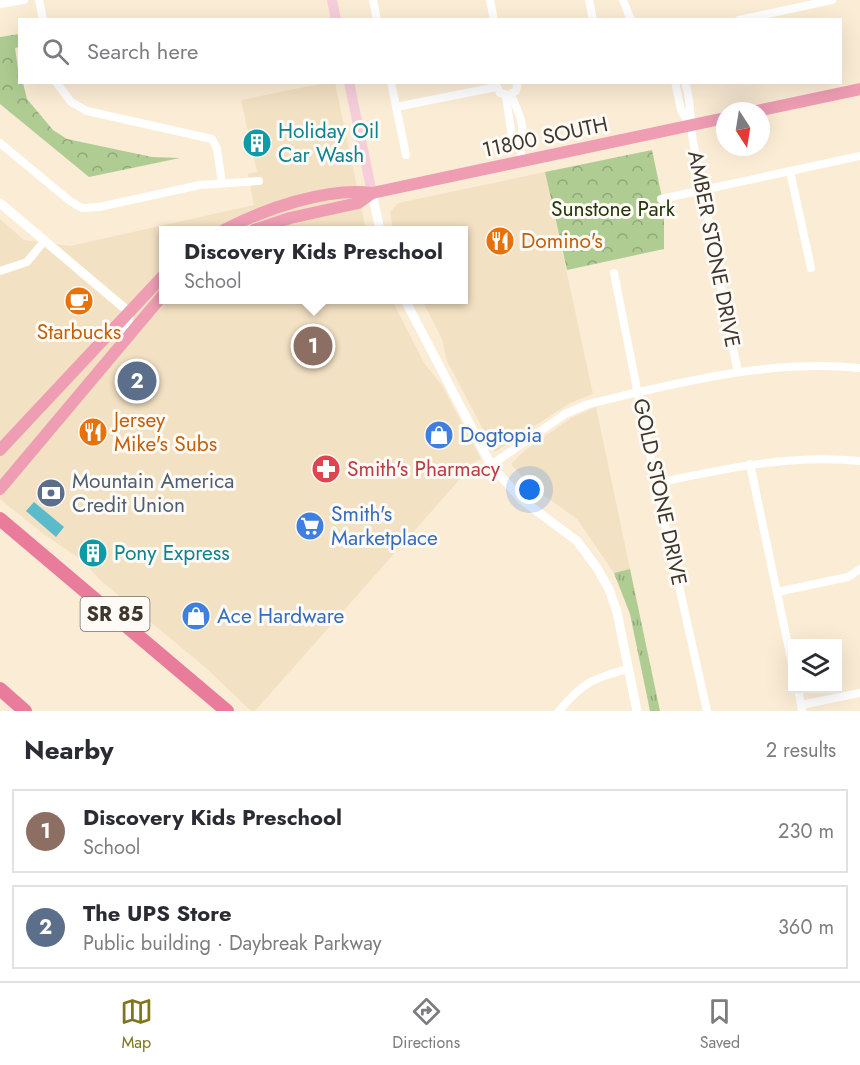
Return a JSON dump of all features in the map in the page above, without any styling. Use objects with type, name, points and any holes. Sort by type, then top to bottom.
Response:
[{"type":"highway","name":"SR 85","points":[[0,519],[227,711]]},
{"type":"highway","points":[[0,689],[25,711]]},
{"type":"main road","points":[[332,0],[336,18]]},
{"type":"main road","points":[[349,84],[372,193]]},
{"type":"main road","points":[[770,108],[860,89]]},
{"type":"main road","name":"11800 SOUTH","points":[[372,193],[716,120]]},
{"type":"main road","points":[[235,226],[267,211],[294,203],[355,190],[372,193]]},
{"type":"main road","points":[[268,226],[290,218],[358,203],[372,193]]},
{"type":"main road","points":[[0,450],[159,280]]},
{"type":"main road","points":[[139,323],[140,311],[159,289]]},
{"type":"main road","points":[[0,489],[159,300]]},
{"type":"street","points":[[0,4],[24,0]]},
{"type":"street","points":[[39,0],[43,18]]},
{"type":"street","points":[[373,0],[377,18]]},
{"type":"street","points":[[490,0],[494,18]]},
{"type":"street","points":[[589,0],[593,18]]},
{"type":"street","points":[[623,0],[630,18]]},
{"type":"street","points":[[748,18],[832,0]]},
{"type":"street","points":[[58,84],[72,102],[87,111],[212,139],[217,149],[222,183]]},
{"type":"street","points":[[391,84],[406,154]]},
{"type":"street","points":[[396,106],[496,85],[500,93],[508,95],[516,91],[518,84]]},
{"type":"street","points":[[675,84],[681,111],[690,126]]},
{"type":"street","points":[[686,84],[692,108],[690,126]]},
{"type":"street","points":[[508,95],[519,111],[523,135],[519,144],[523,161]]},
{"type":"street","name":"AMBER STONE DRIVE","points":[[690,126],[704,190],[713,255],[738,372]]},
{"type":"street","points":[[0,143],[70,201],[82,208],[99,207],[222,183],[259,181]]},
{"type":"street","points":[[661,199],[860,156]]},
{"type":"street","points":[[790,171],[811,268]]},
{"type":"street","points":[[372,193],[379,226]]},
{"type":"street","points":[[0,203],[129,312],[129,324],[124,331],[122,343]]},
{"type":"street","points":[[0,271],[18,268],[27,262],[45,240]]},
{"type":"street","name":"GOLD STONE DRIVE","points":[[614,273],[656,483],[707,711]]},
{"type":"street","points":[[407,304],[492,465],[522,500],[565,530],[588,553],[609,589],[617,612],[637,711]]},
{"type":"street","points":[[492,465],[576,408],[738,372],[799,365],[860,368]]},
{"type":"street","points":[[656,483],[750,464],[803,459],[860,460]]},
{"type":"street","points":[[750,464],[788,645]]},
{"type":"street","points":[[777,592],[848,577],[860,569]]},
{"type":"street","points":[[560,711],[584,684],[598,676],[628,669]]},
{"type":"street","points":[[799,693],[802,708],[860,693]]},
{"type":"shaded area","points":[[320,84],[335,84],[365,226],[160,226],[254,205],[248,174],[257,172],[241,100]]},
{"type":"shaded area","points":[[545,172],[593,394],[570,403],[495,452],[447,361],[442,339],[424,304],[468,304],[468,226],[392,226],[390,212],[398,203]]},
{"type":"shaded area","points":[[0,219],[24,240],[70,246],[159,226],[159,304],[394,304],[424,363],[441,384],[481,459],[476,461],[255,711],[251,711],[206,668],[99,579],[82,560],[42,533],[0,499]]},
{"type":"shaded area","points":[[596,407],[630,569],[614,573],[577,519],[532,487],[511,464],[524,451],[571,418]]},
{"type":"green space","points":[[18,34],[18,47],[15,48],[18,84],[23,84],[27,99],[53,130],[67,139],[152,157],[180,158],[89,177],[0,104],[0,37]]},
{"type":"green space","name":"Sunstone Park","points":[[652,150],[664,207],[664,249],[567,270],[545,172]]},
{"type":"green space","points":[[630,569],[660,711],[650,711],[630,614],[614,573]]},
{"type":"water","points":[[34,502],[64,527],[56,537],[26,511]]},
{"type":"place","name":"Holiday Oil Car Wash","points":[[257,143]]},
{"type":"place","name":"Domino's","points":[[500,241]]},
{"type":"place","name":"Starbucks","points":[[79,301]]},
{"type":"place","name":"Discovery Kids Preschool","points":[[313,346]]},
{"type":"place","name":"The UPS Store","points":[[137,381]]},
{"type":"place","name":"Jersey Mike's Subs","points":[[93,432]]},
{"type":"place","name":"Dogtopia","points":[[439,435]]},
{"type":"place","name":"Smith's Pharmacy","points":[[326,469]]},
{"type":"place","name":"Mountain America Credit Union","points":[[51,493]]},
{"type":"place","name":"Smith's Marketplace","points":[[310,526]]},
{"type":"place","name":"Pony Express","points":[[93,553]]},
{"type":"place","name":"Ace Hardware","points":[[196,616]]}]
